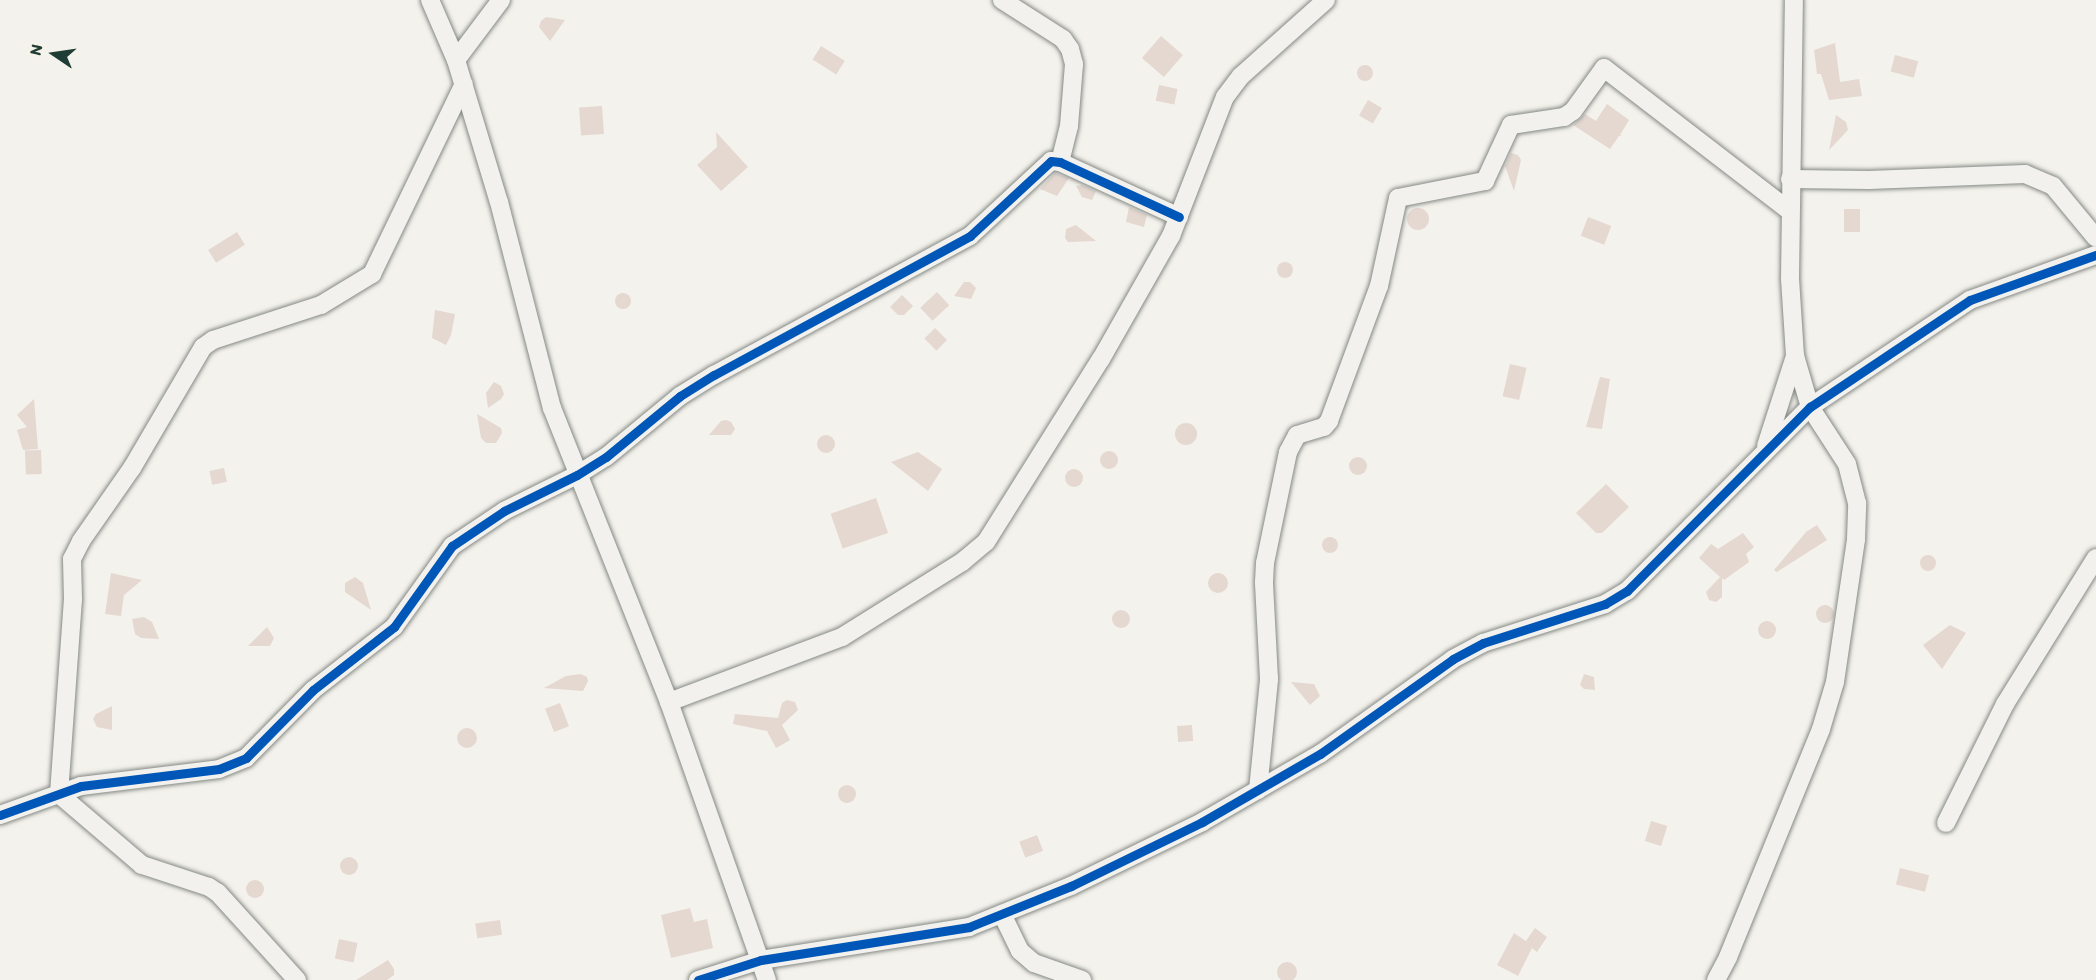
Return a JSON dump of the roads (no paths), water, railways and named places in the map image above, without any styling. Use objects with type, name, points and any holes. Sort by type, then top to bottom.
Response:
[{"type":"street","points":[[430,0],[464,84],[499,202],[552,408],[669,702],[767,980]]},
{"type":"street","points":[[456,60],[501,0]]},
{"type":"street","points":[[1002,0],[1063,39],[1070,49],[1074,64],[1069,126],[1060,162]]},
{"type":"street","points":[[669,702],[842,637],[962,562],[986,542],[1101,359],[1179,217],[1225,97],[1241,76],[1326,0]]},
{"type":"street","points":[[1716,980],[1728,957],[1821,729],[1835,682],[1856,539],[1857,503],[1847,464],[1810,407],[1795,356],[1790,279],[1794,0]]},
{"type":"street","points":[[1258,790],[1269,679],[1263,582],[1288,452],[1297,435],[1304,430],[1324,427],[1329,421],[1379,286],[1398,198],[1485,181],[1511,125],[1564,117],[1573,111],[1604,68],[1790,211]]},
{"type":"street","points":[[59,794],[73,600],[74,552],[132,468],[203,347],[213,340],[321,306],[372,274],[464,84]]},
{"type":"street","points":[[0,815],[81,786],[219,769],[246,758],[313,690],[394,627],[452,546],[504,511],[577,475],[606,457],[680,396],[714,375],[969,236],[1051,161],[1060,162],[1179,217]]},
{"type":"street","points":[[1791,179],[1869,180],[2025,174],[2053,186],[2096,238]]},
{"type":"street","points":[[698,980],[761,960],[969,927],[1071,886],[1202,822],[1320,754],[1454,659],[1483,643],[1605,604],[1627,591],[1810,407],[1970,300],[2096,255]]},
{"type":"street","points":[[1764,451],[1795,356]]},
{"type":"street","points":[[1946,824],[2005,704],[2096,558]]},
{"type":"street","points":[[59,794],[142,865],[209,887],[218,893],[297,980]]},
{"type":"street","points":[[1002,914],[1020,951],[1034,963],[1082,980]]}]
